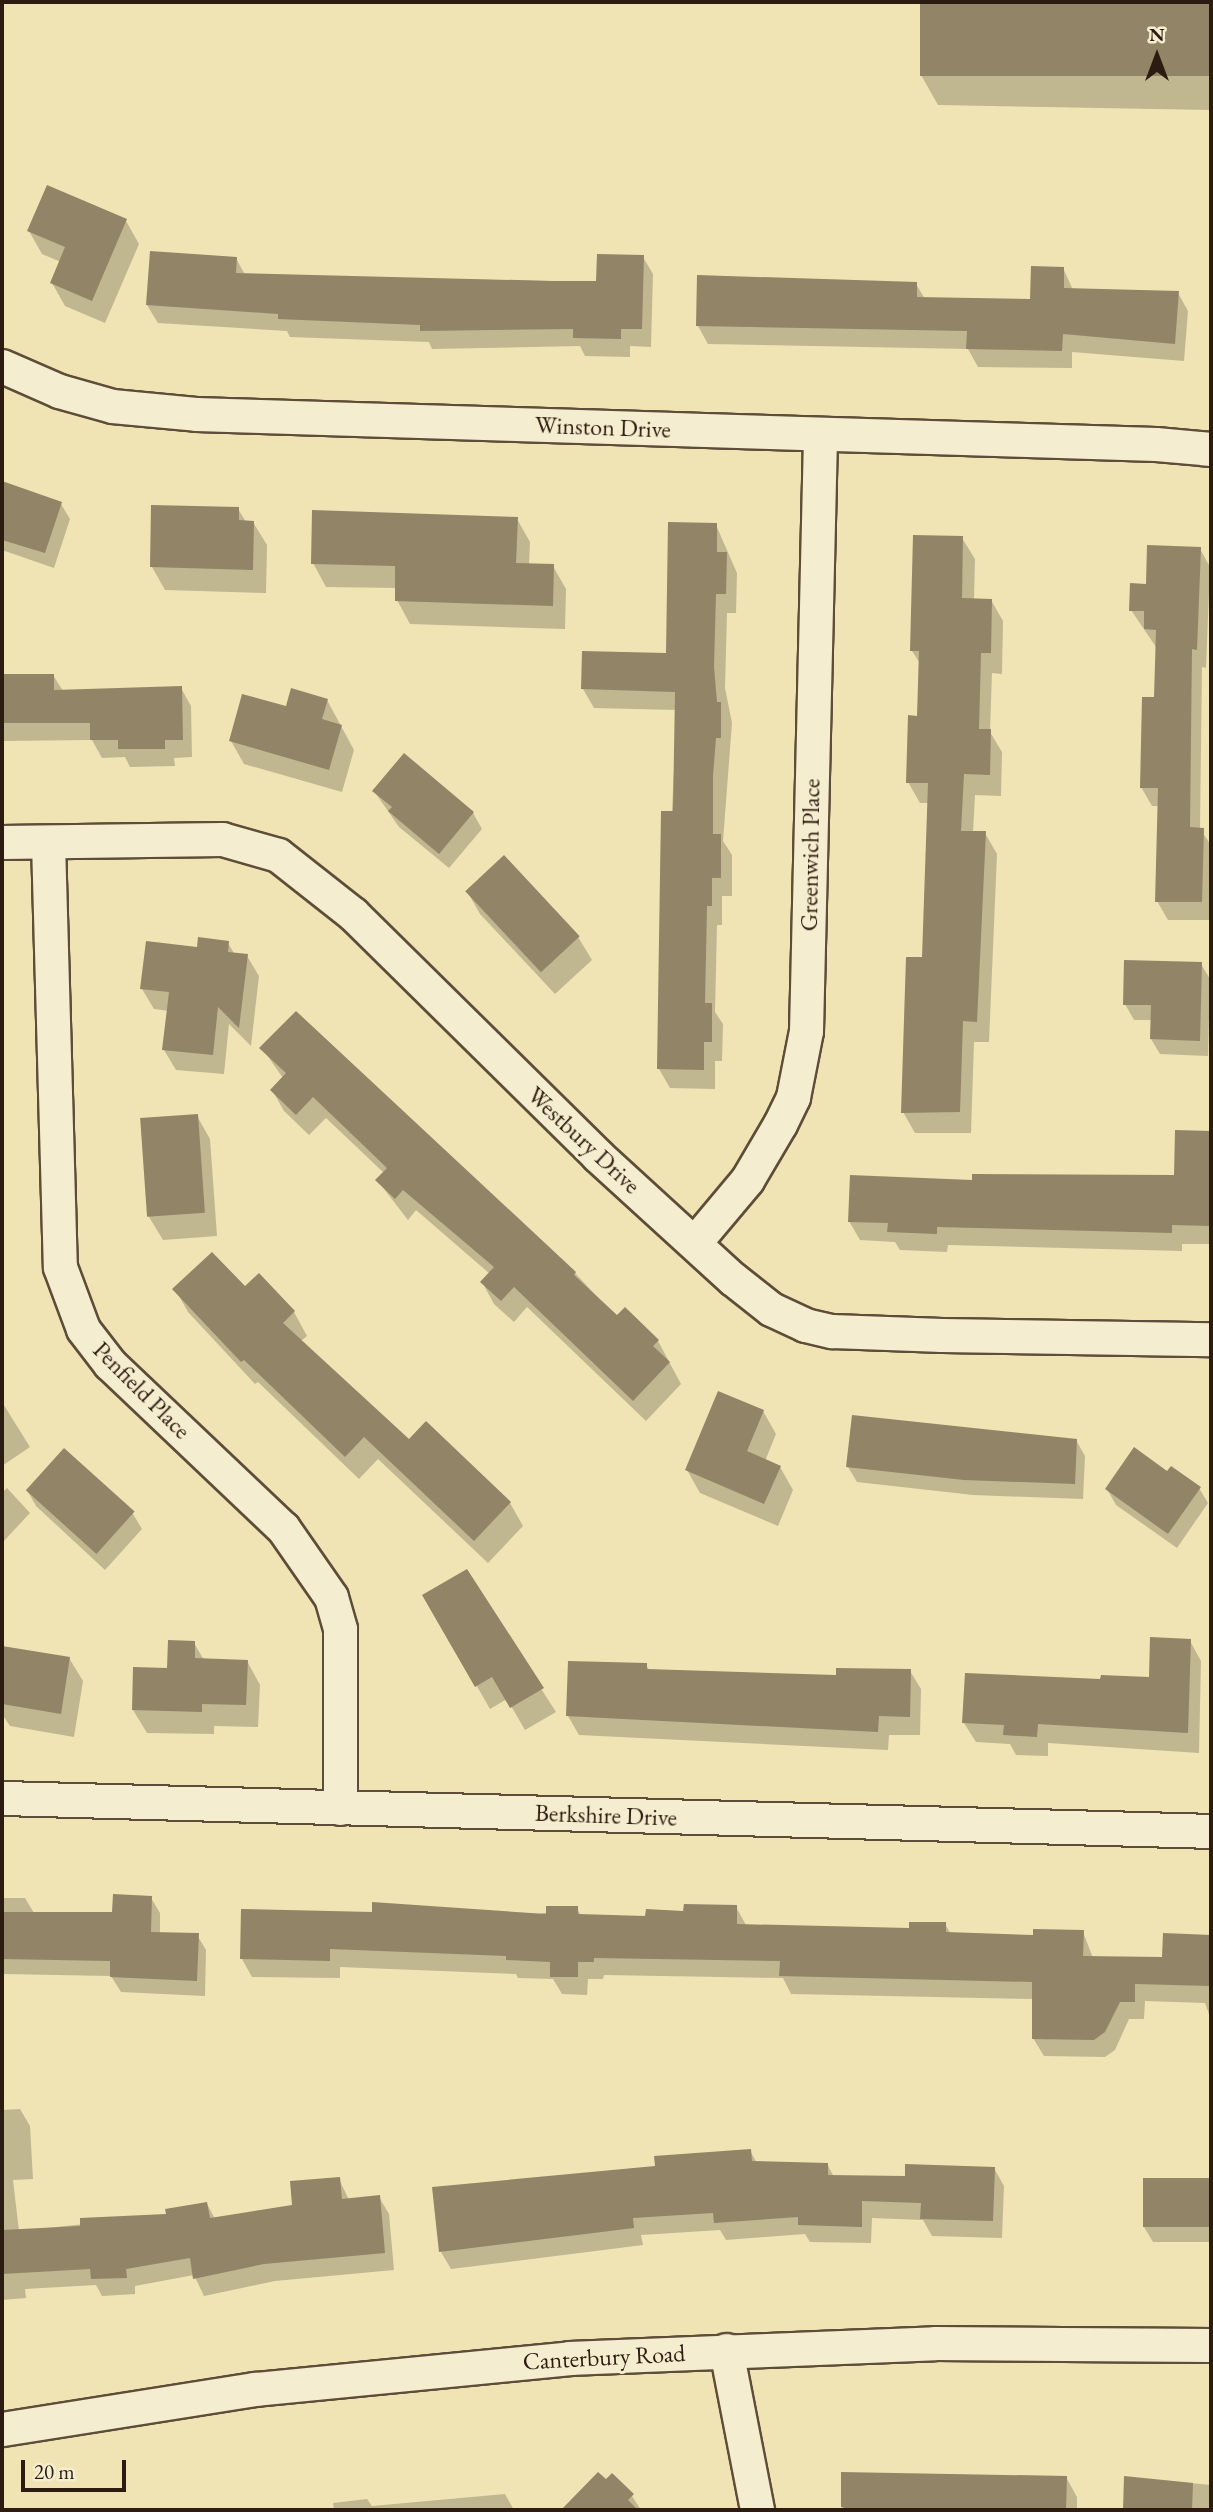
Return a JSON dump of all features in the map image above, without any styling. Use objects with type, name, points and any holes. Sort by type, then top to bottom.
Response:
[{"type":"street","name":"Winston Drive","points":[[2,366],[59,391],[112,406],[196,414],[820,436],[1156,444],[1211,449]]},
{"type":"street","name":"Greenwich Place","points":[[695,1242],[747,1180],[780,1124],[793,1097],[806,1031],[820,436]]},
{"type":"street","name":"Westbury Drive","points":[[2,842],[222,839],[278,855],[299,868],[353,914],[597,1155],[771,1309],[832,1331],[1211,1339]]},
{"type":"street","name":"Penfield Place","points":[[48,842],[60,1267],[83,1329],[110,1364],[283,1528],[331,1597],[340,1629],[340,1808]]},
{"type":"street","name":"Berkshire Drive","points":[[2,1798],[1211,1831]]},
{"type":"street","name":"Canterbury Road","points":[[2,2429],[255,2389],[418,2371],[726,2350],[935,2343],[1211,2346]]},
{"type":"street","points":[[726,2350],[757,2510]]},
{"type":"building","points":[[920,2],[1211,2],[1211,76],[920,76]]},
{"type":"building","points":[[47,185],[127,219],[92,301],[50,283],[65,247],[27,231]]},
{"type":"building","points":[[150,251],[237,257],[236,273],[553,281],[596,281],[597,254],[644,255],[642,329],[621,329],[621,339],[573,338],[573,329],[420,331],[420,325],[278,319],[278,314],[146,305]]},
{"type":"building","points":[[1031,266],[1064,267],[1064,288],[1179,291],[1175,344],[1063,334],[1062,351],[966,349],[967,331],[696,326],[697,275],[917,282],[917,297],[1030,299]]},
{"type":"building","points":[[2,481],[62,502],[45,553],[2,540]]},
{"type":"building","points":[[151,505],[239,507],[239,520],[254,521],[253,570],[150,567]]},
{"type":"building","points":[[312,510],[518,517],[516,563],[554,564],[553,606],[395,601],[395,566],[311,564]]},
{"type":"building","points":[[668,522],[717,523],[717,552],[727,552],[726,594],[716,594],[714,667],[717,702],[721,702],[721,738],[716,738],[713,834],[721,834],[721,878],[712,878],[712,906],[707,906],[705,1003],[712,1003],[712,1042],[704,1042],[704,1070],[657,1069],[661,811],[673,811],[675,692],[581,689],[582,651],[666,653]]},
{"type":"building","points":[[913,535],[963,536],[962,598],[992,599],[991,653],[981,653],[979,729],[991,729],[990,775],[964,774],[961,831],[986,831],[977,1022],[963,1021],[960,1112],[901,1113],[906,957],[922,957],[928,783],[906,783],[908,715],[917,716],[919,651],[910,651]]},
{"type":"building","points":[[1147,545],[1201,547],[1197,650],[1192,649],[1190,827],[1204,828],[1202,902],[1155,902],[1158,788],[1140,788],[1142,697],[1154,697],[1156,630],[1144,629],[1144,611],[1129,611],[1130,583],[1146,584]]},
{"type":"building","points":[[2,674],[54,674],[54,690],[182,686],[183,740],[165,740],[165,749],[118,749],[118,740],[90,740],[90,723],[2,723]]},
{"type":"building","points":[[291,688],[328,699],[322,719],[342,725],[329,770],[229,741],[242,694],[286,706]]},
{"type":"building","points":[[404,753],[474,812],[439,854],[388,811],[392,807],[372,791]]},
{"type":"building","points":[[504,855],[580,936],[541,972],[465,891]]},
{"type":"building","points":[[198,937],[229,941],[228,952],[248,954],[239,1028],[218,1007],[213,1055],[162,1050],[169,992],[140,989],[146,941],[197,947]]},
{"type":"building","points":[[1124,960],[1202,962],[1200,1041],[1150,1039],[1151,1005],[1123,1005]]},
{"type":"building","points":[[296,1011],[576,1272],[574,1275],[617,1315],[625,1307],[659,1340],[653,1346],[670,1362],[633,1401],[514,1287],[501,1301],[480,1282],[494,1267],[403,1190],[395,1199],[375,1180],[387,1168],[313,1097],[296,1115],[270,1090],[286,1073],[259,1048]]},
{"type":"building","points":[[198,1114],[205,1213],[147,1217],[140,1118]]},
{"type":"building","points":[[1175,1130],[1211,1131],[1211,1226],[1172,1225],[1172,1233],[937,1227],[937,1234],[887,1232],[888,1223],[848,1222],[850,1175],[972,1180],[972,1174],[1174,1175]]},
{"type":"building","points":[[212,1252],[245,1286],[259,1273],[295,1311],[283,1323],[409,1439],[426,1421],[511,1502],[474,1541],[364,1437],[345,1457],[244,1360],[241,1362],[172,1289]]},
{"type":"building","points":[[718,1391],[764,1410],[747,1451],[781,1466],[764,1504],[685,1470]]},
{"type":"building","points":[[852,1415],[1077,1439],[1075,1484],[964,1480],[846,1467]]},
{"type":"building","points":[[1134,1447],[1167,1471],[1171,1466],[1201,1487],[1168,1534],[1105,1489]]},
{"type":"building","points":[[64,1448],[135,1512],[96,1554],[26,1490]]},
{"type":"building","points":[[467,1569],[544,1688],[510,1708],[492,1677],[475,1687],[422,1595]]},
{"type":"building","points":[[1150,1637],[1191,1639],[1188,1733],[1038,1724],[1037,1737],[1003,1735],[1004,1725],[962,1723],[965,1673],[1100,1679],[1101,1675],[1149,1677]]},
{"type":"building","points":[[168,1640],[195,1641],[195,1658],[248,1660],[246,1705],[202,1704],[202,1712],[132,1710],[133,1667],[167,1668]]},
{"type":"building","points":[[2,1646],[70,1657],[61,1714],[2,1704]]},
{"type":"building","points":[[568,1661],[647,1663],[647,1669],[836,1675],[836,1668],[911,1669],[910,1717],[879,1716],[878,1732],[566,1716]]},
{"type":"building","points":[[113,1894],[152,1896],[151,1932],[199,1933],[197,1981],[110,1977],[110,1961],[2,1959],[2,1912],[112,1912]]},
{"type":"building","points":[[372,1902],[546,1914],[546,1906],[578,1906],[578,1914],[645,1916],[646,1909],[683,1911],[684,1904],[737,1905],[737,1924],[909,1928],[909,1922],[946,1922],[946,1932],[1033,1935],[1033,1929],[1084,1930],[1083,1956],[1162,1957],[1163,1933],[1211,1935],[1211,1986],[1135,1984],[1135,2002],[1120,2002],[1105,2032],[1094,2040],[1032,2039],[1032,1982],[779,1976],[780,1961],[594,1958],[594,1962],[578,1962],[578,1977],[550,1977],[550,1962],[506,1960],[506,1956],[330,1949],[330,1961],[240,1959],[241,1909],[372,1912]]},
{"type":"building","points":[[751,2149],[752,2161],[828,2163],[828,2175],[905,2176],[905,2164],[995,2167],[993,2221],[920,2219],[921,2203],[862,2201],[862,2227],[798,2225],[798,2217],[714,2223],[713,2213],[633,2218],[634,2228],[439,2252],[432,2187],[655,2166],[654,2156]]},
{"type":"building","points":[[340,2177],[342,2199],[380,2195],[385,2253],[264,2264],[193,2279],[190,2258],[126,2269],[127,2278],[91,2279],[90,2269],[2,2274],[2,2230],[80,2226],[80,2218],[166,2214],[165,2209],[207,2202],[210,2218],[292,2205],[290,2181]]},
{"type":"building","points":[[1143,2178],[1211,2178],[1211,2227],[1143,2227]]},
{"type":"building","points":[[598,2472],[606,2479],[612,2473],[634,2494],[628,2500],[638,2510],[561,2510]]},
{"type":"building","points":[[841,2472],[1067,2476],[1066,2510],[853,2510],[841,2507]]},
{"type":"building","points":[[1124,2476],[1193,2483],[1192,2510],[1123,2510]]}]
